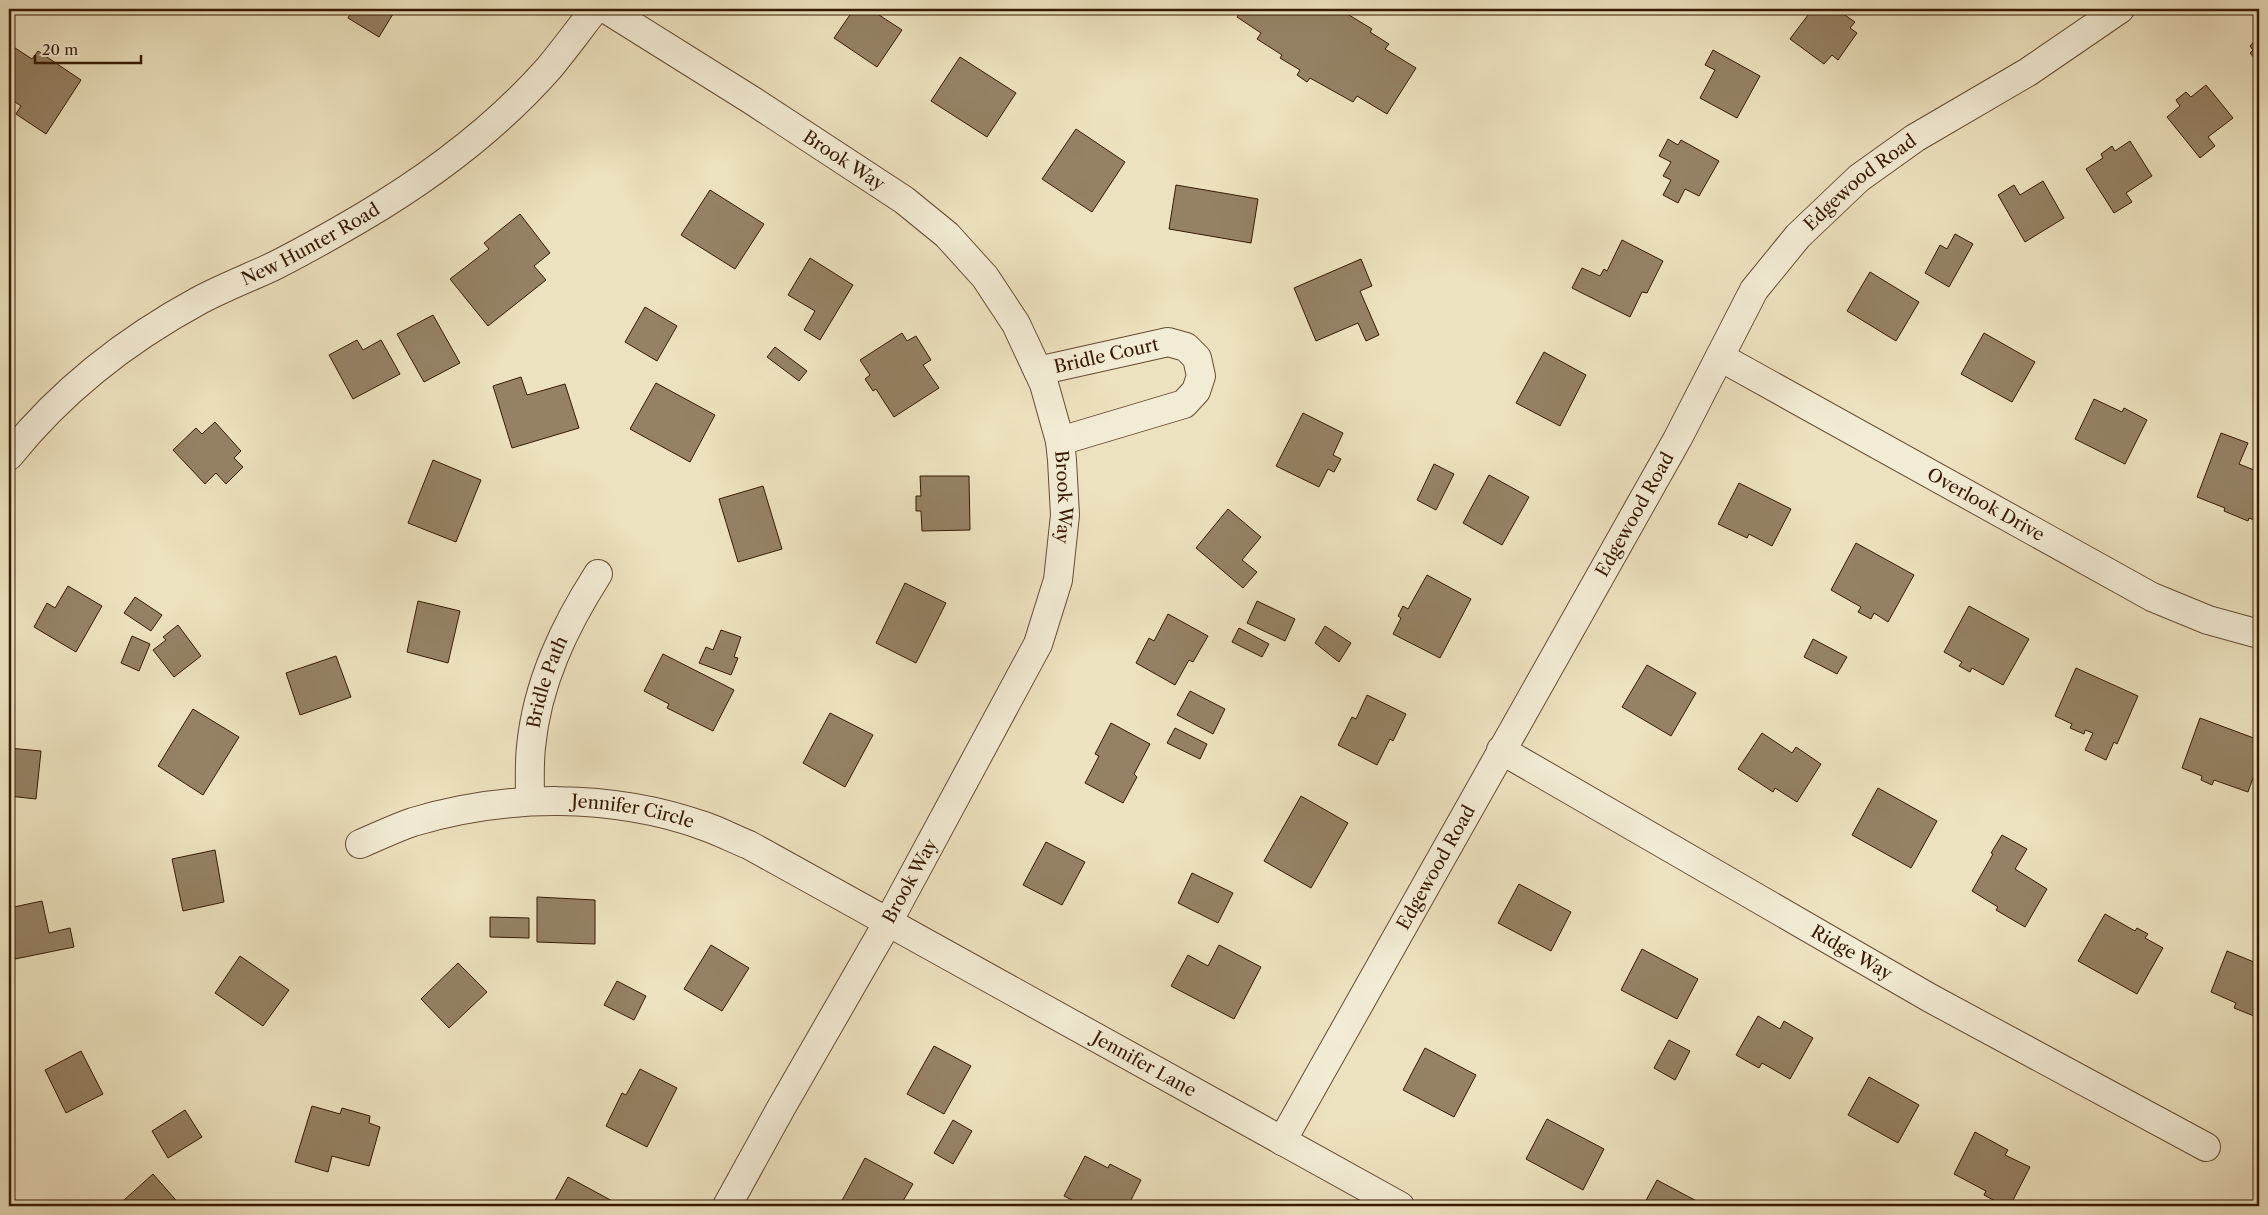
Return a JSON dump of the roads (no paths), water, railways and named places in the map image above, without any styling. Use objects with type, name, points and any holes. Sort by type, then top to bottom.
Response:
[{"type":"street","name":"New Hunter Road","points":[[9,456],[33,426],[84,378],[140,335],[201,300],[274,266],[362,218],[447,162],[506,112],[548,68],[595,9]]},
{"type":"street","name":"Brook Way","points":[[606,9],[753,101],[904,200],[948,235],[985,277],[1016,324],[1044,384],[1060,441],[1065,515],[1058,580],[1038,644],[888,922],[727,1206]]},
{"type":"street","name":"Edgewood Road","points":[[1282,1141],[1678,438],[1754,290],[1798,236],[1859,178],[1915,138],[2028,72],[2120,9]]},
{"type":"street","name":"Bridle Court","points":[[1038,372],[1168,342],[1186,347],[1197,358],[1201,376],[1196,391],[1184,404],[1060,441]]},
{"type":"street","name":"Overlook Drive","points":[[1720,357],[2152,597],[2208,620],[2259,634]]},
{"type":"street","name":"Bridle Path","points":[[530,801],[531,747],[540,695],[558,644],[598,574]]},
{"type":"street","name":"Ridge Way","points":[[1501,750],[1930,998],[2206,1147]]},
{"type":"street","name":"Jennifer Circle","points":[[360,844],[412,823],[463,810],[530,801],[583,801],[656,812],[704,826],[750,845],[888,922]]},
{"type":"street","name":"Jennifer Lane","points":[[888,922],[1400,1206]]}]
